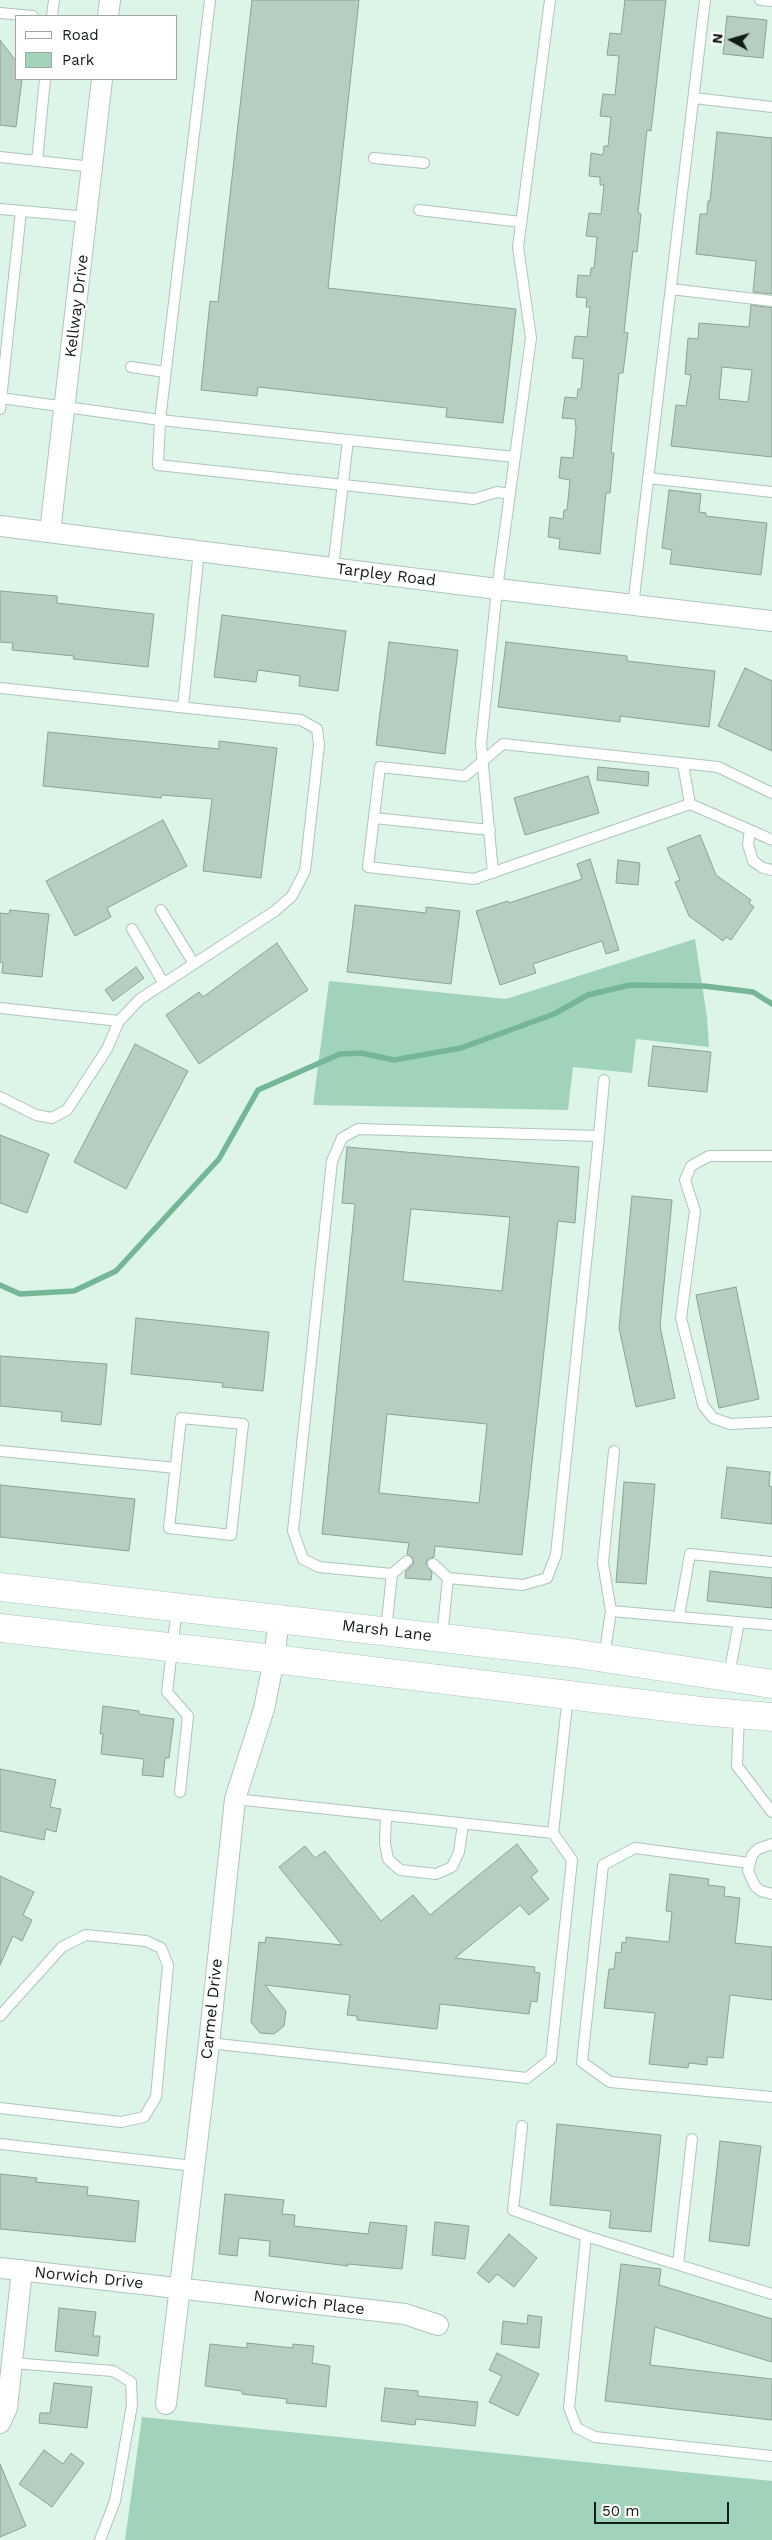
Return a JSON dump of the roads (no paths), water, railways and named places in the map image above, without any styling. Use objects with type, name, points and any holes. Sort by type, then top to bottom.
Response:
[{"type":"main road","name":"Marsh Lane","points":[[0,1587],[604,1658],[728,1679],[772,1684]]},
{"type":"main road","points":[[0,1628],[568,1695],[772,1717]]},
{"type":"street","points":[[108,15],[110,0]]},
{"type":"street","name":"Kellway Drive","points":[[50,532],[88,218],[102,80]]},
{"type":"street","name":"Tarpley Road","points":[[0,526],[199,550],[497,590],[772,621]]},
{"type":"street","name":"Carmel Drive","points":[[166,2404],[178,2288],[209,2043],[234,1799],[264,1709],[274,1659],[278,1619]]},
{"type":"street","name":"Norwich Drive","points":[[0,2268],[178,2288]]},
{"type":"street","points":[[0,2423],[7,2408],[22,2270]]},
{"type":"street","name":"Norwich Place","points":[[178,2288],[406,2314],[438,2325]]},
{"type":"lane","points":[[52,15],[54,0]]},
{"type":"lane","points":[[210,0],[165,372],[158,466],[343,487],[474,499],[497,492],[510,494]]},
{"type":"lane","points":[[493,873],[481,744],[497,590],[531,338],[518,247],[550,0]]},
{"type":"lane","points":[[633,606],[705,0]]},
{"type":"lane","points":[[760,0],[772,1]]},
{"type":"lane","points":[[0,13],[22,15]]},
{"type":"lane","points":[[37,161],[45,80]]},
{"type":"lane","points":[[694,98],[772,107]]},
{"type":"lane","points":[[0,157],[93,167]]},
{"type":"lane","points":[[374,158],[424,163]]},
{"type":"lane","points":[[0,209],[88,218]]},
{"type":"lane","points":[[419,210],[521,222]]},
{"type":"lane","points":[[0,409],[21,211]]},
{"type":"lane","points":[[671,289],[772,301]]},
{"type":"lane","points":[[131,367],[165,372]]},
{"type":"lane","points":[[1,398],[160,420],[515,457]]},
{"type":"lane","points":[[333,568],[348,440]]},
{"type":"lane","points":[[648,478],[772,492]]},
{"type":"lane","points":[[183,707],[199,550]]},
{"type":"lane","points":[[0,688],[302,720],[316,729],[319,745],[305,870],[292,896],[275,911],[140,999],[119,1021],[107,1049],[67,1110],[52,1118],[36,1115],[0,1097]]},
{"type":"lane","points":[[772,793],[718,767],[503,744],[465,776],[380,767],[368,867],[474,879],[690,804],[772,840]]},
{"type":"lane","points":[[683,764],[690,804]]},
{"type":"lane","points":[[374,818],[490,830]]},
{"type":"lane","points":[[750,830],[748,844],[753,861],[763,868],[772,870]]},
{"type":"lane","points":[[161,910],[194,964]]},
{"type":"lane","points":[[132,929],[164,984]]},
{"type":"lane","points":[[0,1008],[119,1021]]},
{"type":"lane","points":[[433,1564],[448,1578],[522,1586],[547,1578],[556,1555],[604,1080]]},
{"type":"lane","points":[[392,1574],[319,1567],[303,1559],[293,1531],[332,1161],[342,1138],[358,1129],[599,1136]]},
{"type":"lane","points":[[772,1156],[709,1156],[691,1166],[685,1180],[694,1211],[681,1318],[702,1404],[713,1418],[730,1424],[772,1422]]},
{"type":"lane","points":[[181,1418],[243,1424],[231,1535],[169,1528],[176,1468],[181,1418]]},
{"type":"lane","points":[[0,1451],[176,1468]]},
{"type":"lane","points":[[604,1658],[611,1611],[603,1563],[614,1451]]},
{"type":"lane","points":[[679,1616],[690,1554],[772,1562]]},
{"type":"lane","points":[[386,1632],[392,1574],[407,1561]]},
{"type":"lane","points":[[442,1638],[448,1578]]},
{"type":"lane","points":[[177,1607],[167,1692],[188,1716],[180,1792]]},
{"type":"lane","points":[[611,1611],[772,1624]]},
{"type":"lane","points":[[728,1679],[739,1622]]},
{"type":"lane","points":[[209,2043],[527,2078],[551,2058],[572,1860],[553,1833],[568,1695]]},
{"type":"lane","points":[[738,1714],[737,1766],[772,1812]]},
{"type":"lane","points":[[234,1799],[553,1833]]},
{"type":"lane","points":[[386,1816],[385,1843],[388,1859],[400,1870],[436,1874],[452,1867],[459,1852],[463,1824]]},
{"type":"lane","points":[[772,1844],[758,1849],[749,1863],[748,1872],[755,1886],[761,1891],[772,1894]]},
{"type":"lane","points":[[749,1863],[635,1848],[603,1865],[582,2062],[610,2082],[772,2097]]},
{"type":"lane","points":[[0,2016],[62,1946],[86,1934],[146,1941],[161,1948],[168,1965],[156,2097],[144,2117],[121,2122],[0,2108]]},
{"type":"lane","points":[[522,2126],[512,2210],[586,2236],[772,2294]]},
{"type":"lane","points":[[678,2264],[692,2139]]},
{"type":"lane","points":[[0,2144],[194,2166]]},
{"type":"lane","points":[[586,2236],[569,2408],[577,2428],[595,2437],[772,2456]]},
{"type":"lane","points":[[12,2363],[113,2371],[131,2382],[132,2405],[115,2501],[100,2540]]},
{"type":"waterway","points":[[0,1285],[20,1294],[74,1291],[116,1271],[219,1159],[258,1090],[340,1054],[361,1053],[394,1060],[461,1048],[554,1014],[588,995],[630,985],[704,986],[753,992],[772,1004]]}]
